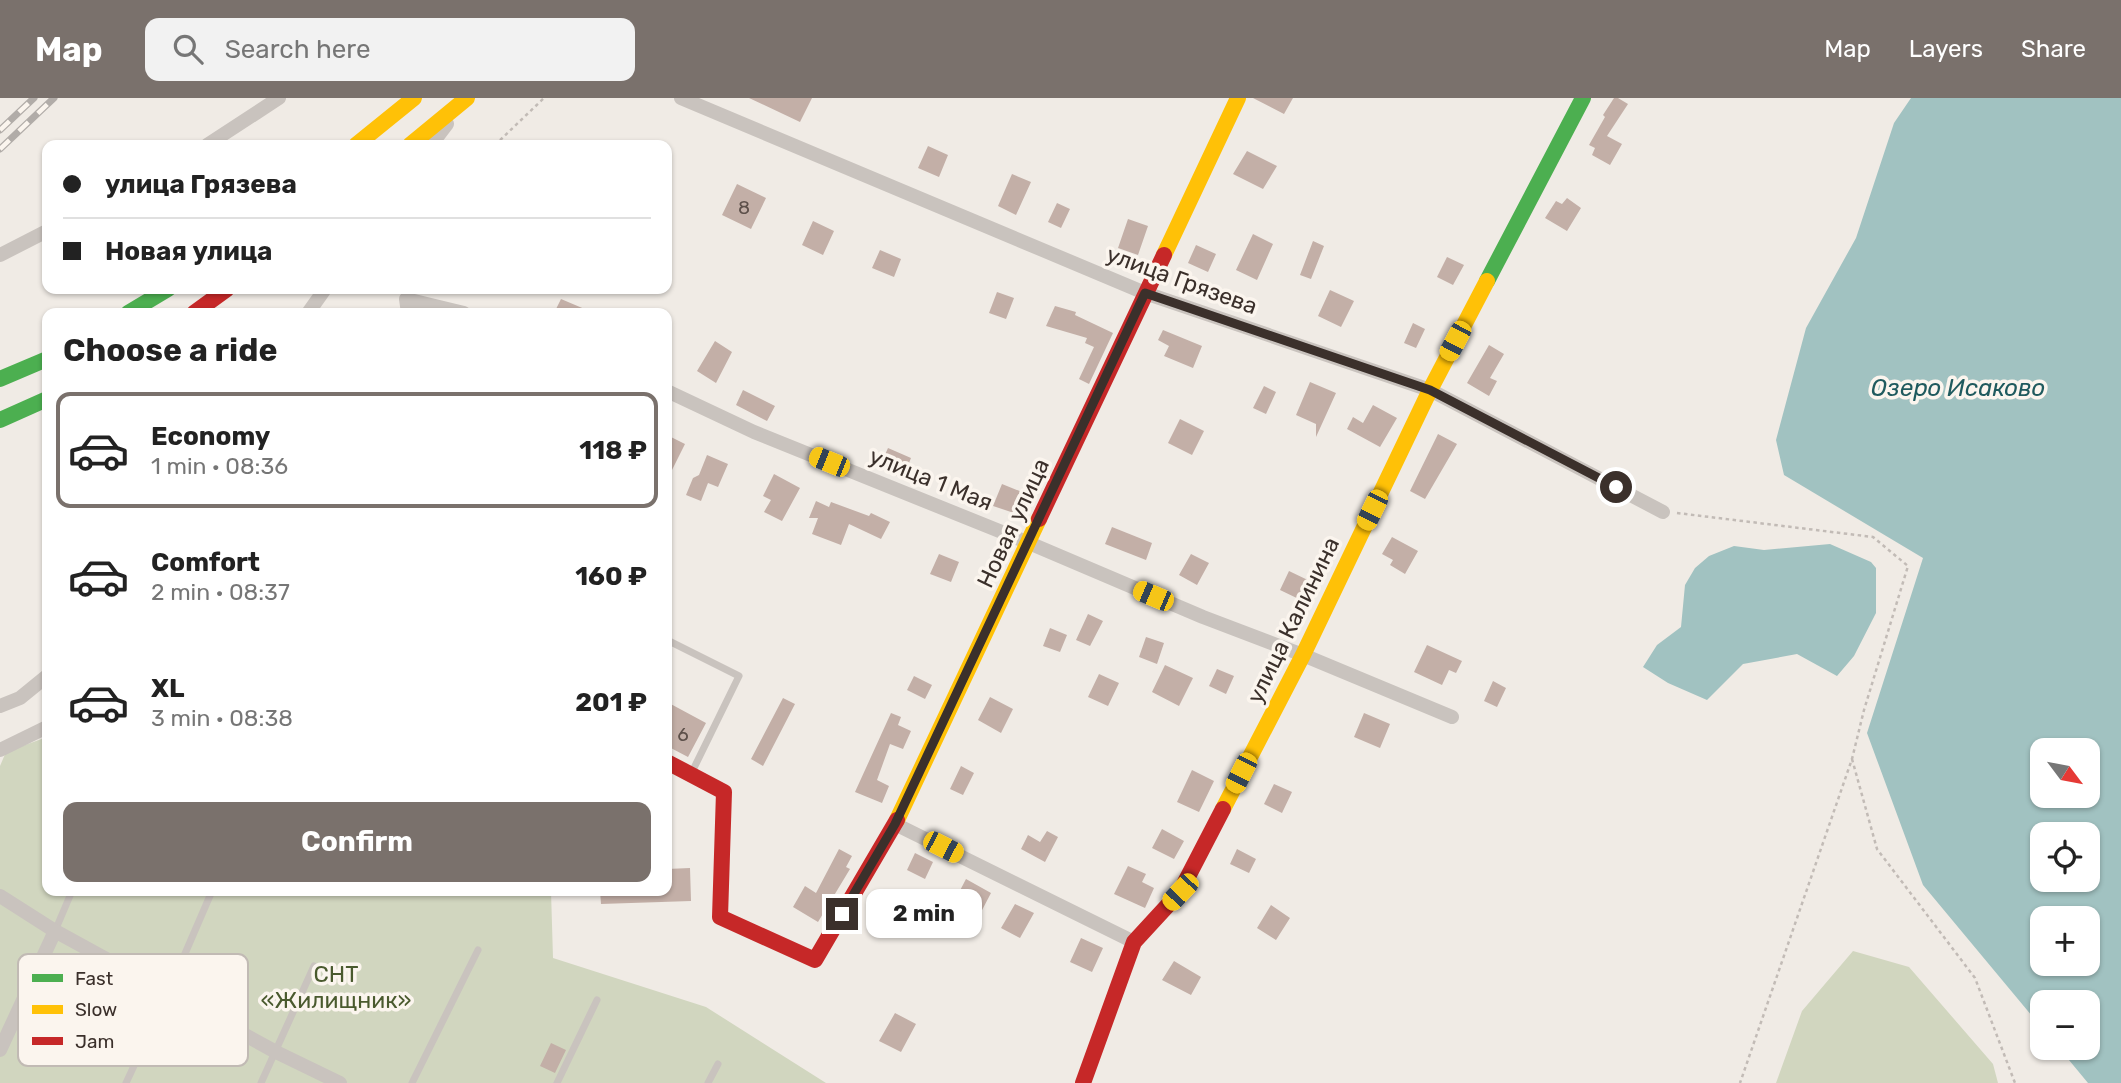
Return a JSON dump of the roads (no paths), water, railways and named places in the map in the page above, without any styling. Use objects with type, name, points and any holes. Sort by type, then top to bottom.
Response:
[{"type":"street","points":[[215,140],[279,98]]},
{"type":"street","points":[[362,140],[414,98]]},
{"type":"street","name":"улица Грязева","points":[[681,98],[1145,293],[1430,390],[1663,512]]},
{"type":"street","name":"Новая улица","points":[[691,774],[724,792],[720,917],[815,960],[895,824],[1238,98]]},
{"type":"street","name":"улица Калинина","points":[[1083,1083],[1134,942],[1180,892],[1303,655],[1430,390],[1583,98]]},
{"type":"street","points":[[416,140],[466,99]]},
{"type":"street","points":[[435,140],[466,99]]},
{"type":"street","points":[[0,255],[42,234]]},
{"type":"street","points":[[136,308],[160,294]]},
{"type":"street","points":[[201,308],[220,294]]},
{"type":"street","points":[[0,379],[42,361]]},
{"type":"street","name":"улица 1 Мая","points":[[672,393],[754,432],[1452,717]]},
{"type":"street","points":[[0,421],[42,401]]},
{"type":"street","points":[[0,706],[20,698],[42,681]]},
{"type":"street","points":[[0,750],[42,729]]},
{"type":"street","points":[[672,768],[691,774]]},
{"type":"street","points":[[895,824],[1134,942]]},
{"type":"street","points":[[0,896],[97,954]]},
{"type":"street","points":[[44,954],[55,931]]},
{"type":"street","points":[[0,1051],[18,1012]]},
{"type":"street","points":[[248,1037],[340,1083]]},
{"type":"lane","points":[[672,642],[739,676],[691,774]]},
{"type":"lane","points":[[55,931],[70,896]]},
{"type":"lane","points":[[185,954],[210,896]]},
{"type":"lane","points":[[412,1083],[478,950]]},
{"type":"lane","points":[[261,1083],[314,966]]},
{"type":"lane","points":[[557,1083],[597,1000]]},
{"type":"lane","points":[[708,1083],[719,1064]]},
{"type":"lane","points":[[126,1083],[134,1066]]},
{"type":"water","name":"Озеро Исаково","points":[[1911,98],[2121,98],[2121,1083],[2088,1083],[2069,1060],[2100,1060],[2100,990],[2030,990],[2030,1014],[1923,885],[1867,733],[1923,558],[1784,475],[1776,440],[1806,328],[1856,238],[1894,123]]},
{"type":"water","points":[[1830,544],[1871,562],[1876,568],[1876,613],[1854,656],[1837,676],[1797,654],[1743,664],[1707,700],[1668,683],[1643,667],[1657,645],[1681,627],[1685,585],[1695,568],[1709,556],[1734,546],[1764,550]]},
{"type":"railway","points":[[0,130],[34,98]]},
{"type":"railway","points":[[0,149],[54,98]]},
{"type":"park label","name":"СНТ «Жилищник»","points":[[336,987]]}]
